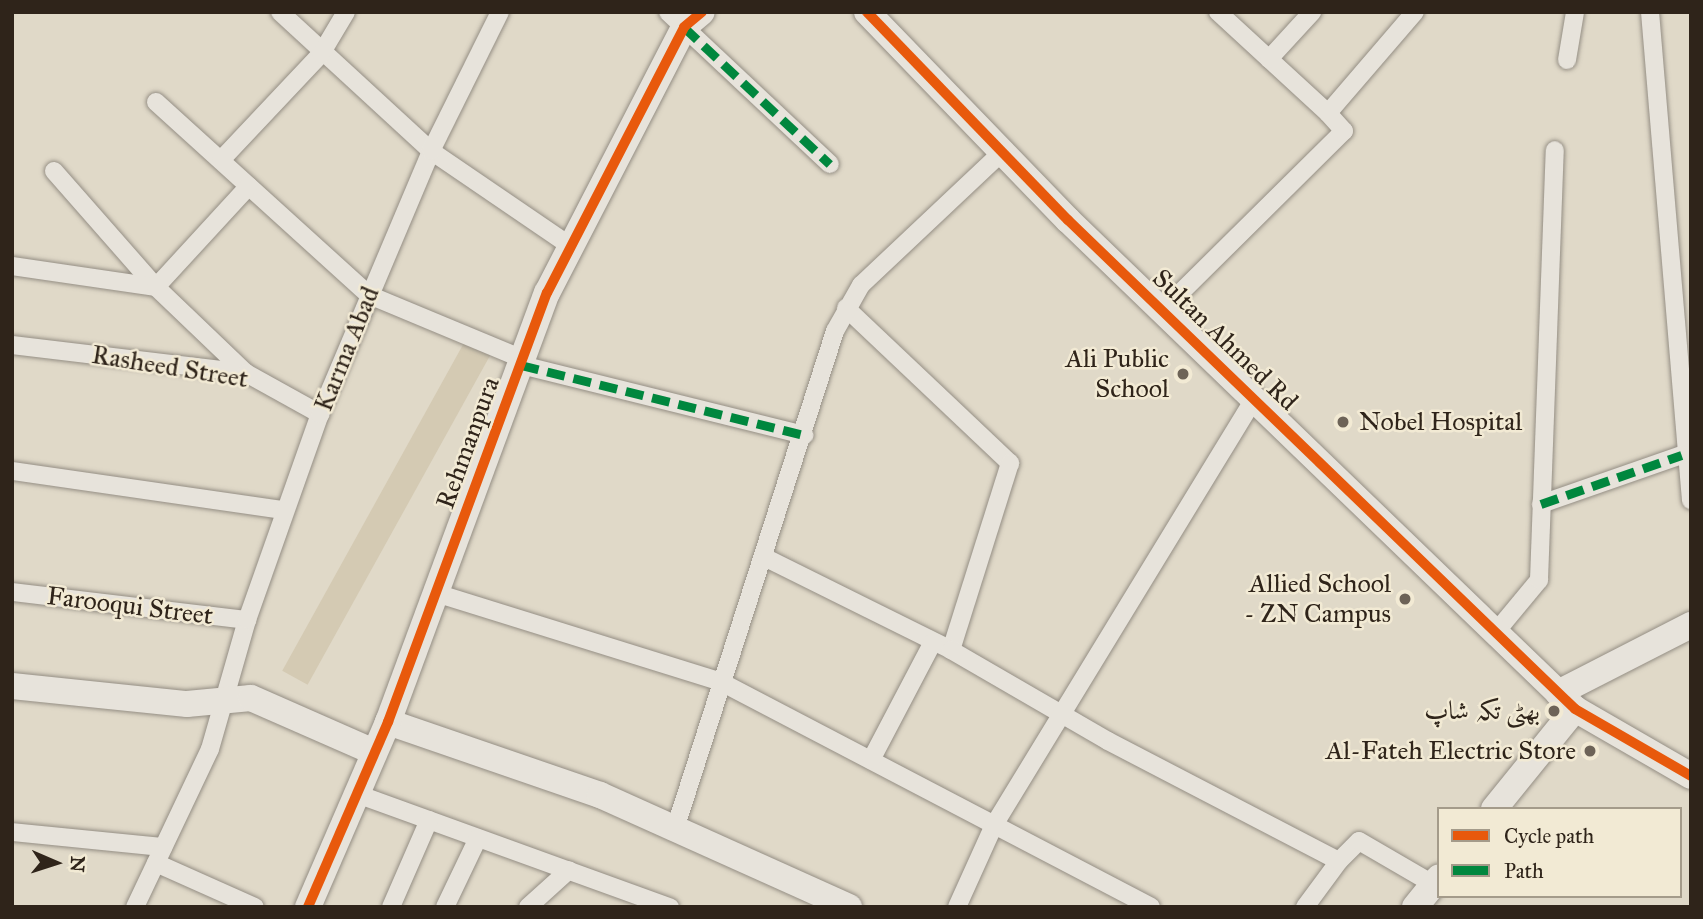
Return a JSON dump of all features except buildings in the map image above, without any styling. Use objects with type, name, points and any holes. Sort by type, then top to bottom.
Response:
[{"type":"street","points":[[280,12],[321,54],[431,151],[569,245]]},
{"type":"street","points":[[221,160],[321,54],[346,12]]},
{"type":"street","name":"Karma Abad","points":[[135,907],[227,699],[247,620],[283,510],[320,414],[431,151],[500,12]]},
{"type":"street","name":"Sultan Ahmed Rd","points":[[867,12],[1002,152],[1162,311],[1566,701],[1691,776]]},
{"type":"street","points":[[1162,311],[1344,131],[1328,113],[1218,12]]},
{"type":"street","points":[[1269,59],[1312,12]]},
{"type":"street","points":[[1328,113],[1415,12]]},
{"type":"street","points":[[1567,60],[1575,12]]},
{"type":"street","points":[[1650,12],[1682,455],[1691,500]]},
{"type":"street","points":[[684,17],[830,164]]},
{"type":"street","name":"Rehmanpura","points":[[312,905],[388,722],[522,362],[569,245],[684,17]]},
{"type":"street","points":[[156,102],[369,295],[522,362],[804,435]]},
{"type":"street","points":[[1495,633],[1539,580],[1555,150]]},
{"type":"street","points":[[675,829],[721,682],[766,558],[846,308],[861,285],[1002,152]]},
{"type":"street","points":[[54,171],[156,287],[246,373]]},
{"type":"street","points":[[156,287],[249,186]]},
{"type":"street","points":[[12,266],[156,287]]},
{"type":"street","points":[[846,308],[1010,463],[951,649]]},
{"type":"street","name":"Rasheed Street","points":[[12,345],[246,373],[320,414]]},
{"type":"street","points":[[957,907],[995,825],[1254,399]]},
{"type":"street","points":[[1541,504],[1682,455]]},
{"type":"street","points":[[12,471],[283,510]]},
{"type":"street","points":[[766,558],[951,649],[1062,714],[1339,861]]},
{"type":"street","name":"Farooqui Street","points":[[12,592],[247,620]]},
{"type":"street","points":[[436,593],[721,682],[1151,907]]},
{"type":"street","points":[[1495,807],[1566,701],[1691,625]]},
{"type":"street","points":[[871,761],[933,642]]},
{"type":"street","points":[[12,686],[187,704],[251,698],[374,752]]},
{"type":"street","points":[[388,722],[600,795],[832,903]]},
{"type":"street","points":[[357,794],[569,870],[647,903],[670,907]]},
{"type":"street","points":[[391,907],[429,820]]},
{"type":"street","points":[[12,832],[160,855],[255,907]]},
{"type":"street","points":[[445,907],[478,838]]},
{"type":"street","points":[[1306,907],[1339,861],[1359,841],[1436,881],[1416,907]]},
{"type":"street","points":[[528,907],[569,870]]},
{"type":"shaded area","points":[[465,341],[490,355],[308,685],[282,671]]},
{"type":"marked path","points":[[684,27],[830,164]]},
{"type":"marked path","points":[[521,365],[804,435]]},
{"type":"marked path","points":[[1541,504],[1682,455]]},
{"type":"cycle path","points":[[308,907],[388,722],[547,293],[684,27],[702,12]]},
{"type":"cycle path","points":[[867,12],[1068,220],[1575,709],[1691,776]]},
{"type":"place","name":"Ali Public School","points":[[1183,374]]},
{"type":"place","name":"Nobel Hospital","points":[[1343,422]]},
{"type":"place","name":"Allied School - ZN Campus","points":[[1405,599]]},
{"type":"place","name":"بھٹی تکہ شاپ","points":[[1554,711]]},
{"type":"place","name":"Al-Fateh Electric Store","points":[[1590,751]]}]
